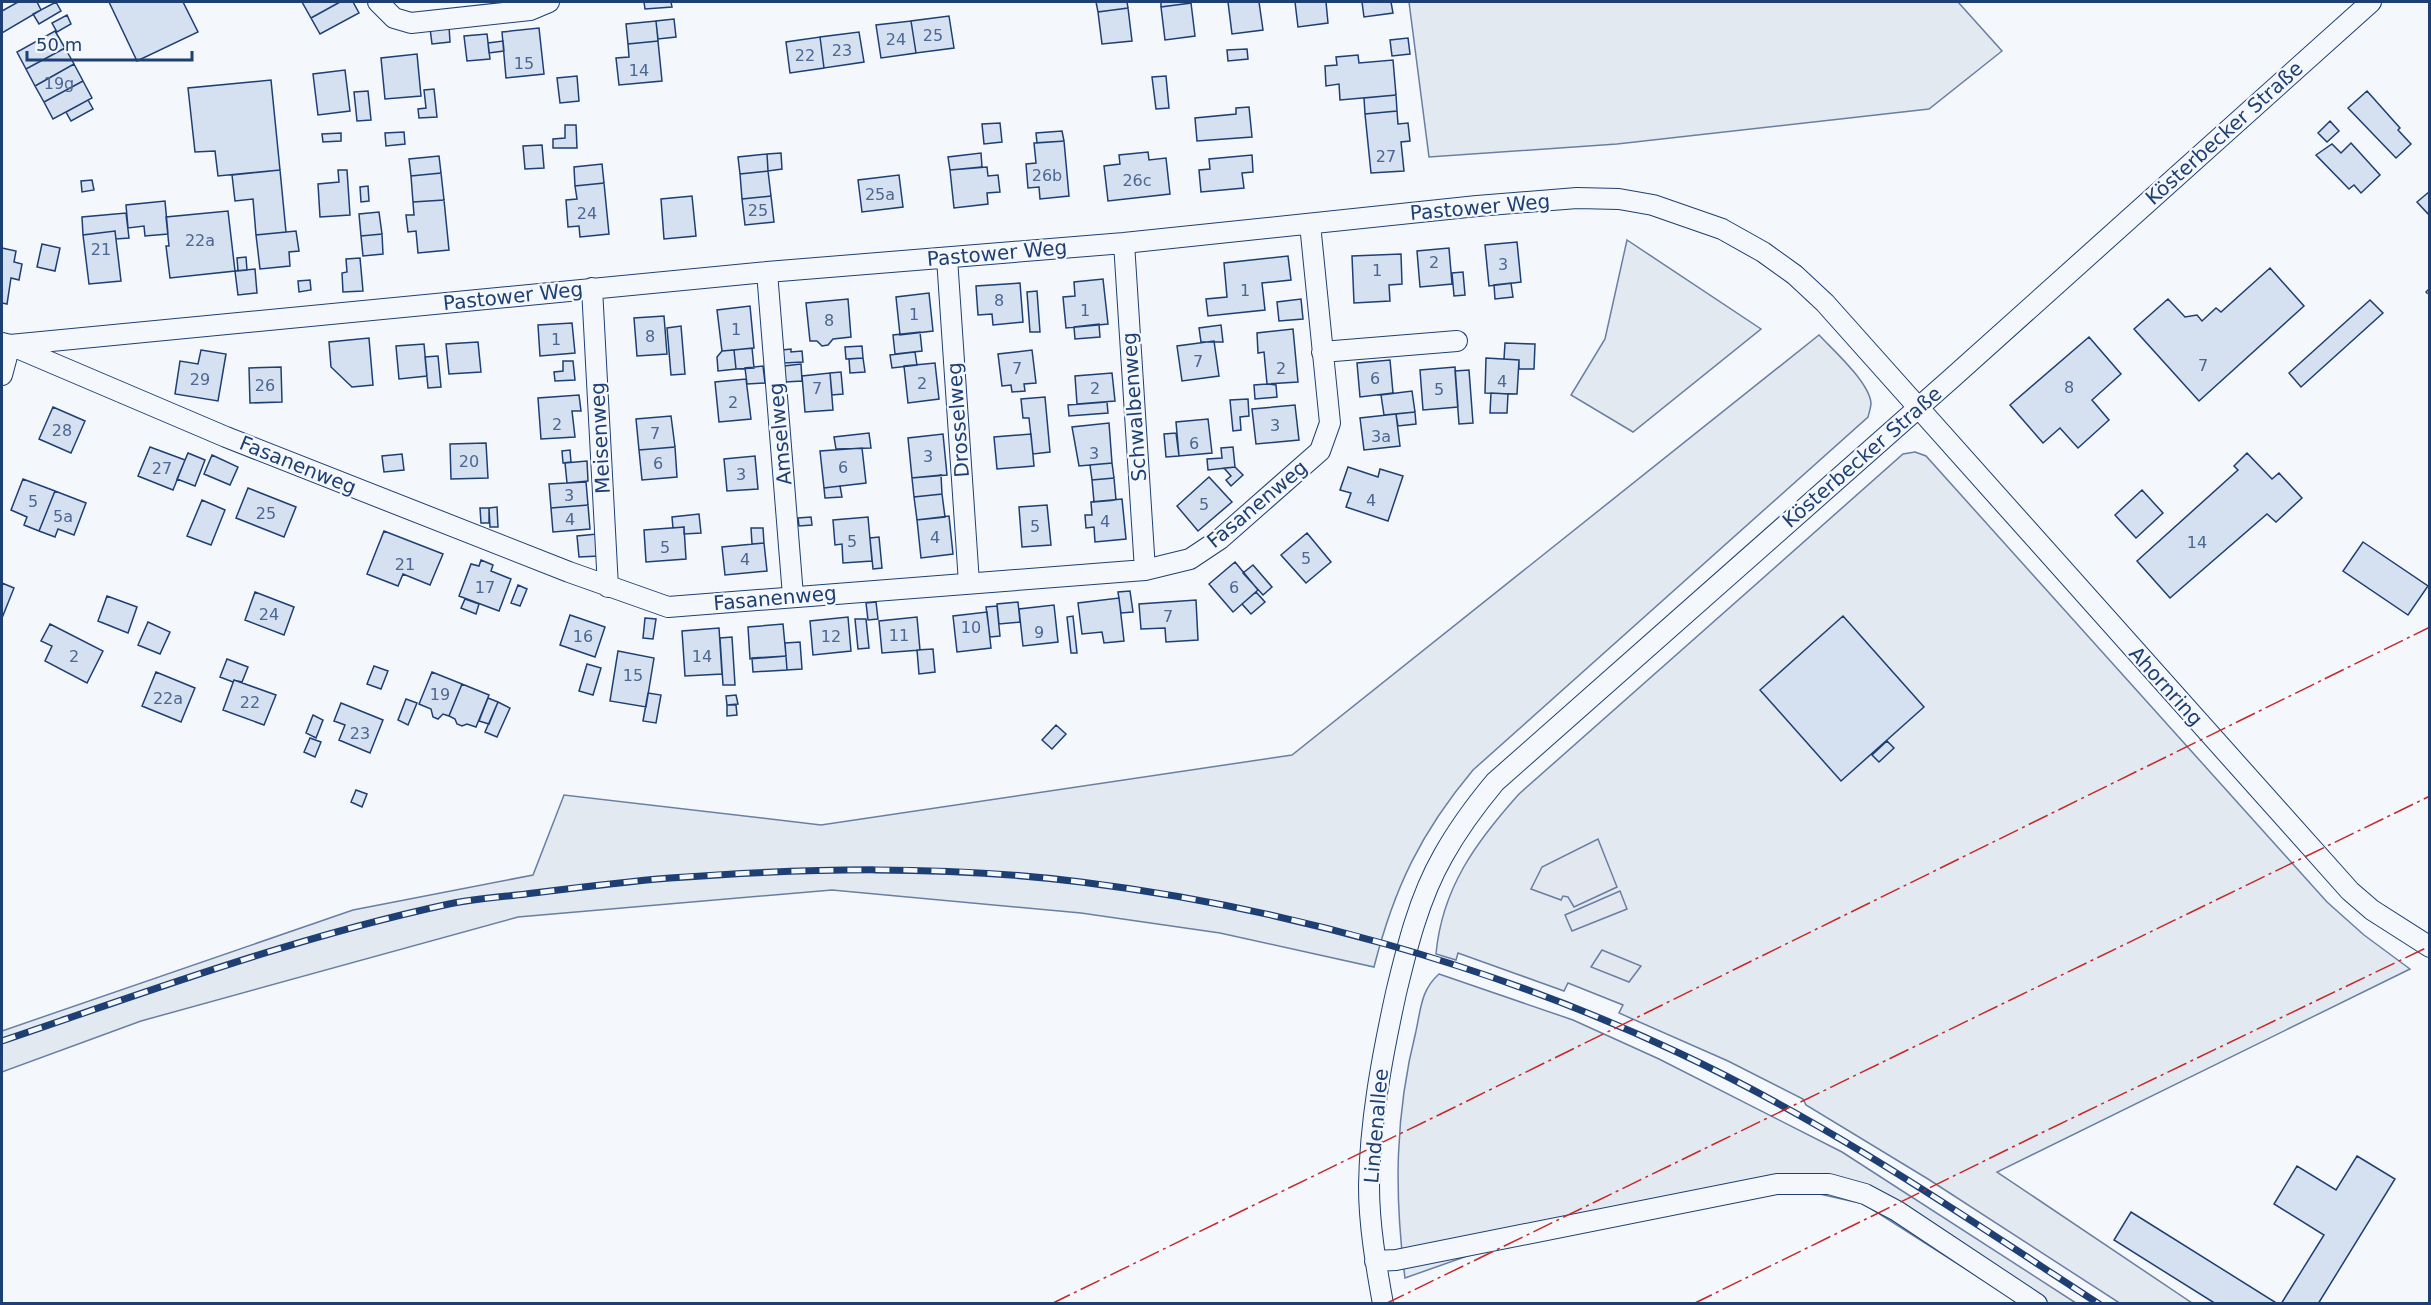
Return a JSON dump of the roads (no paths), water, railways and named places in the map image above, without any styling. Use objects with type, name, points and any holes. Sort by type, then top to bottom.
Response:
[{"type":"street","points":[[378,2],[394,18],[411,23],[530,10],[549,2]]},
{"type":"street","name":"Kösterbecker Straße","points":[[1406,951],[1422,903],[1442,858],[1464,820],[1495,782],[1918,408],[2371,2]]},
{"type":"street","name":"Pastower Weg","points":[[6,344],[767,272],[1124,243],[1577,198],[1619,199],[1681,213],[1722,229],[1762,252],[1795,275],[1825,303],[1918,408]]},
{"type":"street","name":"Fasanenweg","points":[[6,344],[226,437],[608,587],[668,607],[1145,570],[1190,559],[1220,538],[1320,451],[1330,423],[1310,224]]},
{"type":"street","name":"Schwalbenweg","points":[[1124,243],[1145,570]]},
{"type":"street","name":"Drosselweg","points":[[947,258],[969,583]]},
{"type":"street","name":"Amselweg","points":[[767,272],[793,596]]},
{"type":"street","name":"Meisenweg","points":[[592,288],[608,587]]},
{"type":"street","points":[[1322,352],[1457,341]]},
{"type":"street","points":[[2,375],[6,344]]},
{"type":"street","name":"Ahornring","points":[[1918,408],[2350,891],[2372,910],[2430,947]]},
{"type":"street","name":"Lindenallee","points":[[1383,1304],[1375,1261],[1369,1188],[1372,1121],[1382,1060],[1406,951]]},
{"type":"street","points":[[1375,1261],[1396,1260],[1777,1184],[1829,1184],[1865,1194],[1897,1212],[2037,1304]]},
{"type":"railway","points":[[2,1041],[168,984],[335,932],[468,901],[670,878],[824,870],[979,873],[1081,882],[1233,907],[1386,944],[1462,967],[1609,1022],[1734,1080],[1841,1139],[2099,1304]]}]
